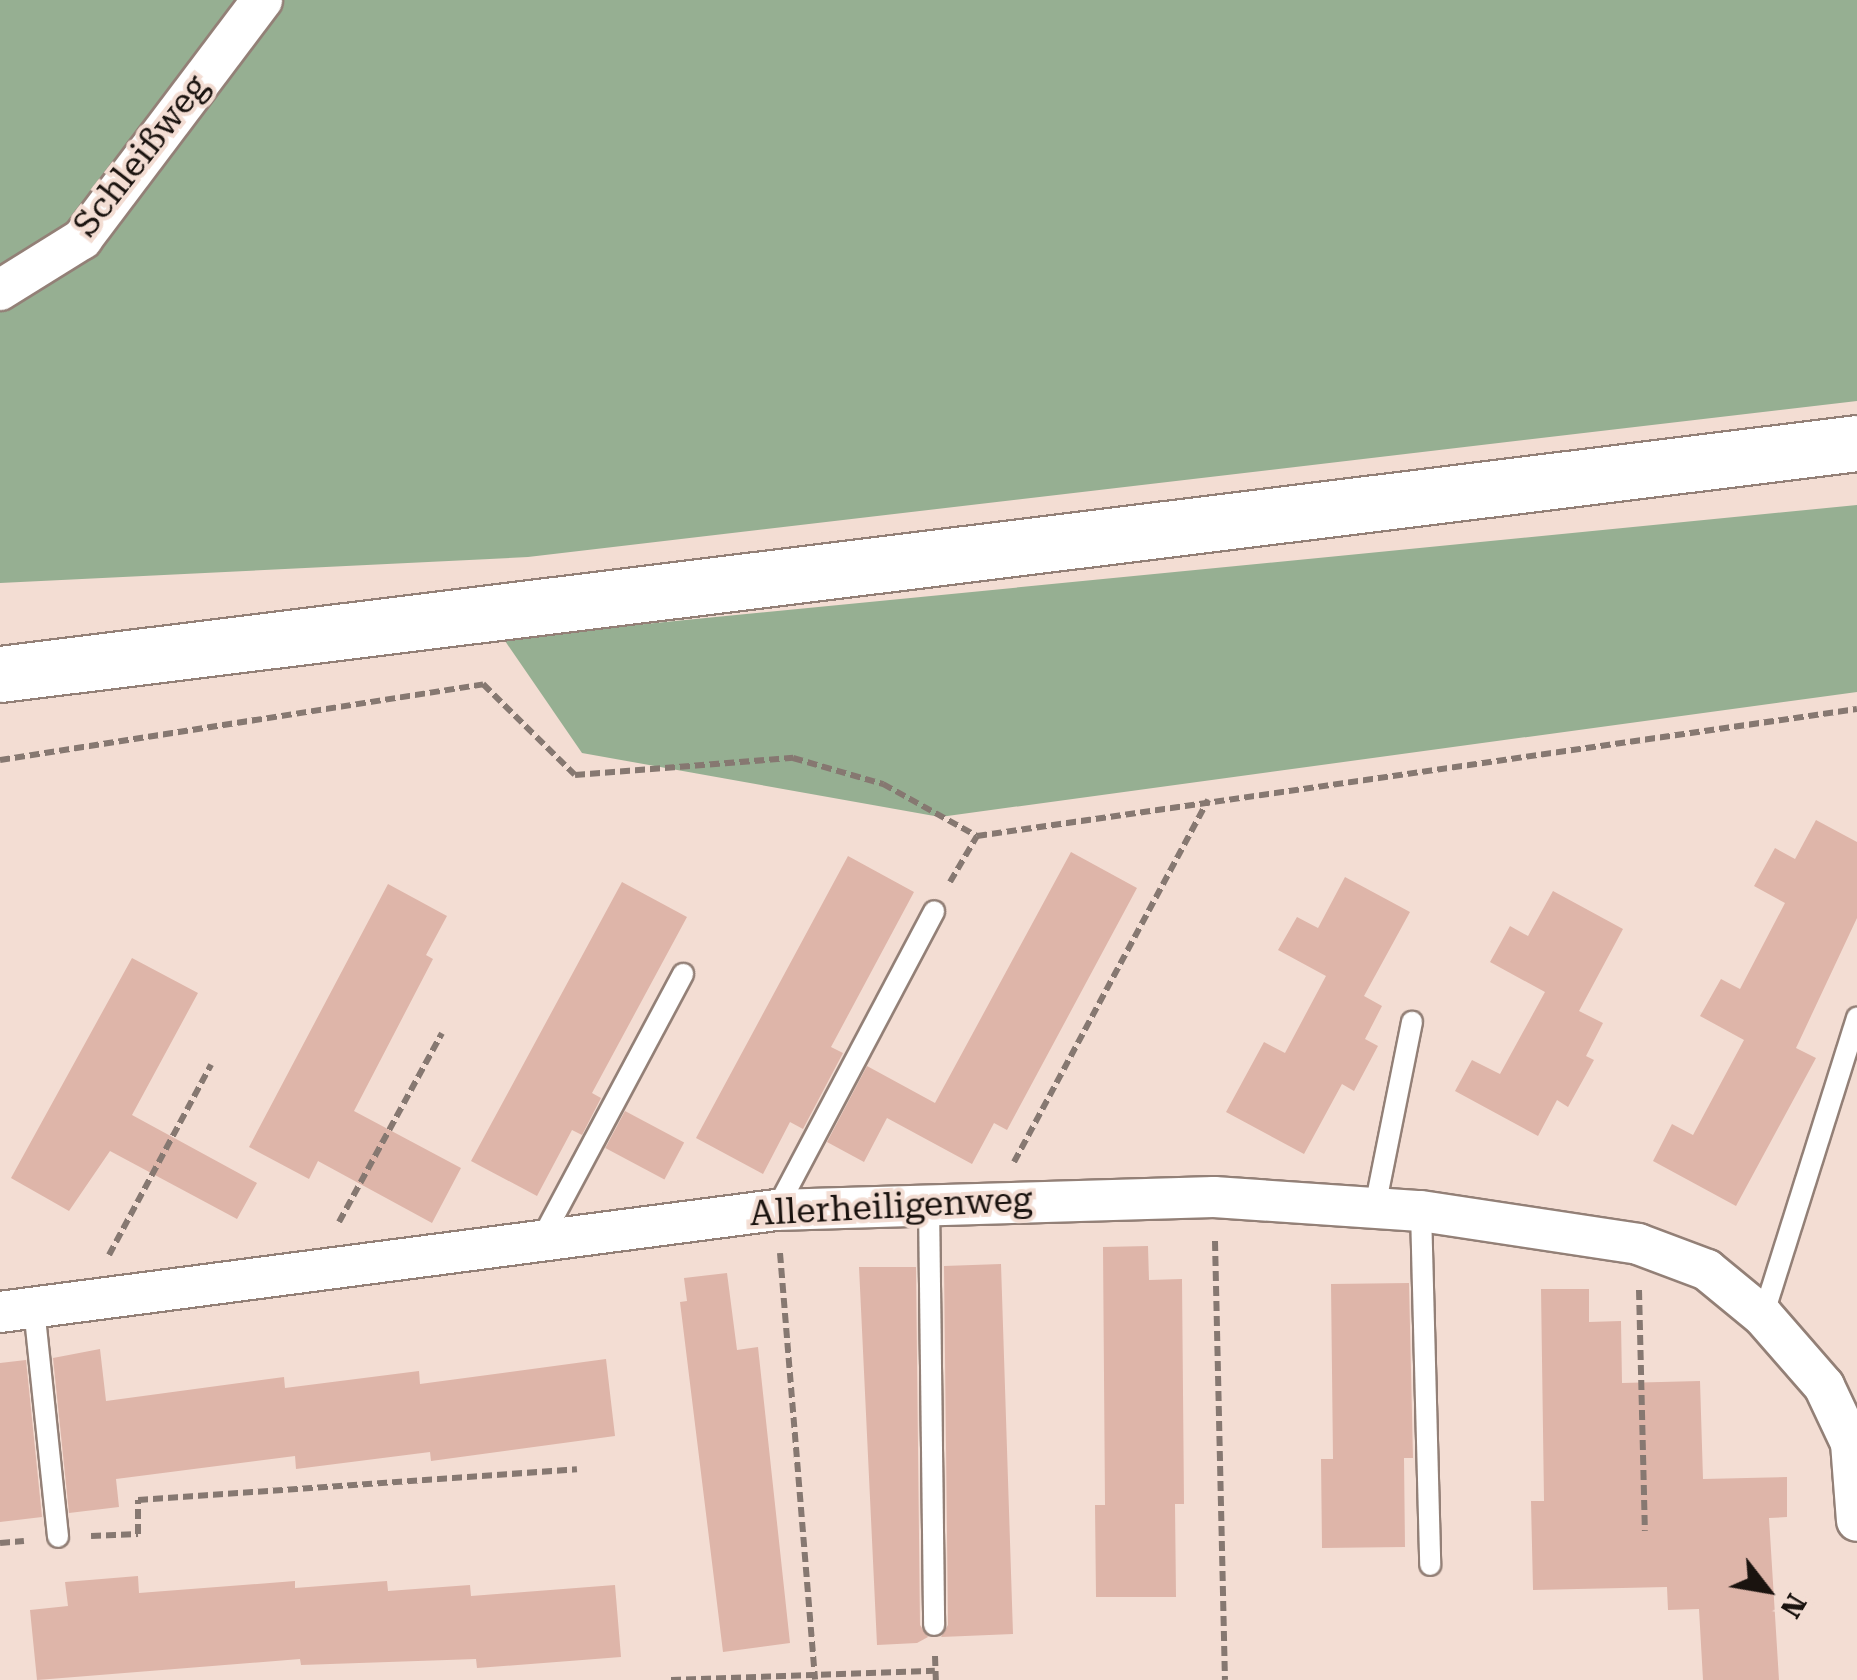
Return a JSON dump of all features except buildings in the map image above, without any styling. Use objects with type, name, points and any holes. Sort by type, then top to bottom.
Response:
[{"type":"main road","points":[[0,674],[1857,443]]},
{"type":"street","name":"Schleißweg","points":[[0,290],[82,239],[262,0]]},
{"type":"street","name":"Allerheiligenweg","points":[[17,1310],[776,1210],[994,1198],[1214,1198],[1420,1210],[1638,1244],[1708,1270],[1764,1316],[1824,1386],[1854,1444],[1857,1521]]},
{"type":"lane","points":[[776,1210],[934,911]]},
{"type":"lane","points":[[539,1244],[684,974]]},
{"type":"lane","points":[[1764,1316],[1857,1017]]},
{"type":"lane","points":[[1375,1208],[1412,1022]]},
{"type":"lane","points":[[929,1203],[934,1625]]},
{"type":"lane","points":[[1420,1210],[1430,1565]]},
{"type":"lane","points":[[17,1310],[58,1537]]},
{"type":"path","points":[[0,760],[482,684],[575,775],[793,758],[882,784],[977,836],[1857,709]]},
{"type":"path","points":[[994,1198],[1208,800]]},
{"type":"path","points":[[934,911],[977,836]]},
{"type":"path","points":[[312,1272],[442,1033]]},
{"type":"path","points":[[82,1304],[211,1066]]},
{"type":"path","points":[[1214,1198],[1225,1680]]},
{"type":"path","points":[[776,1210],[815,1677]]},
{"type":"path","points":[[1638,1244],[1645,1531]]},
{"type":"path","points":[[58,1537],[138,1534],[138,1500],[577,1468]]},
{"type":"path","points":[[671,1680],[936,1670]]},
{"type":"green space","points":[[0,0],[1857,0],[1857,401],[528,557],[0,583]]},
{"type":"green space","points":[[1857,505],[1857,692],[940,817],[582,753],[503,638]]}]
